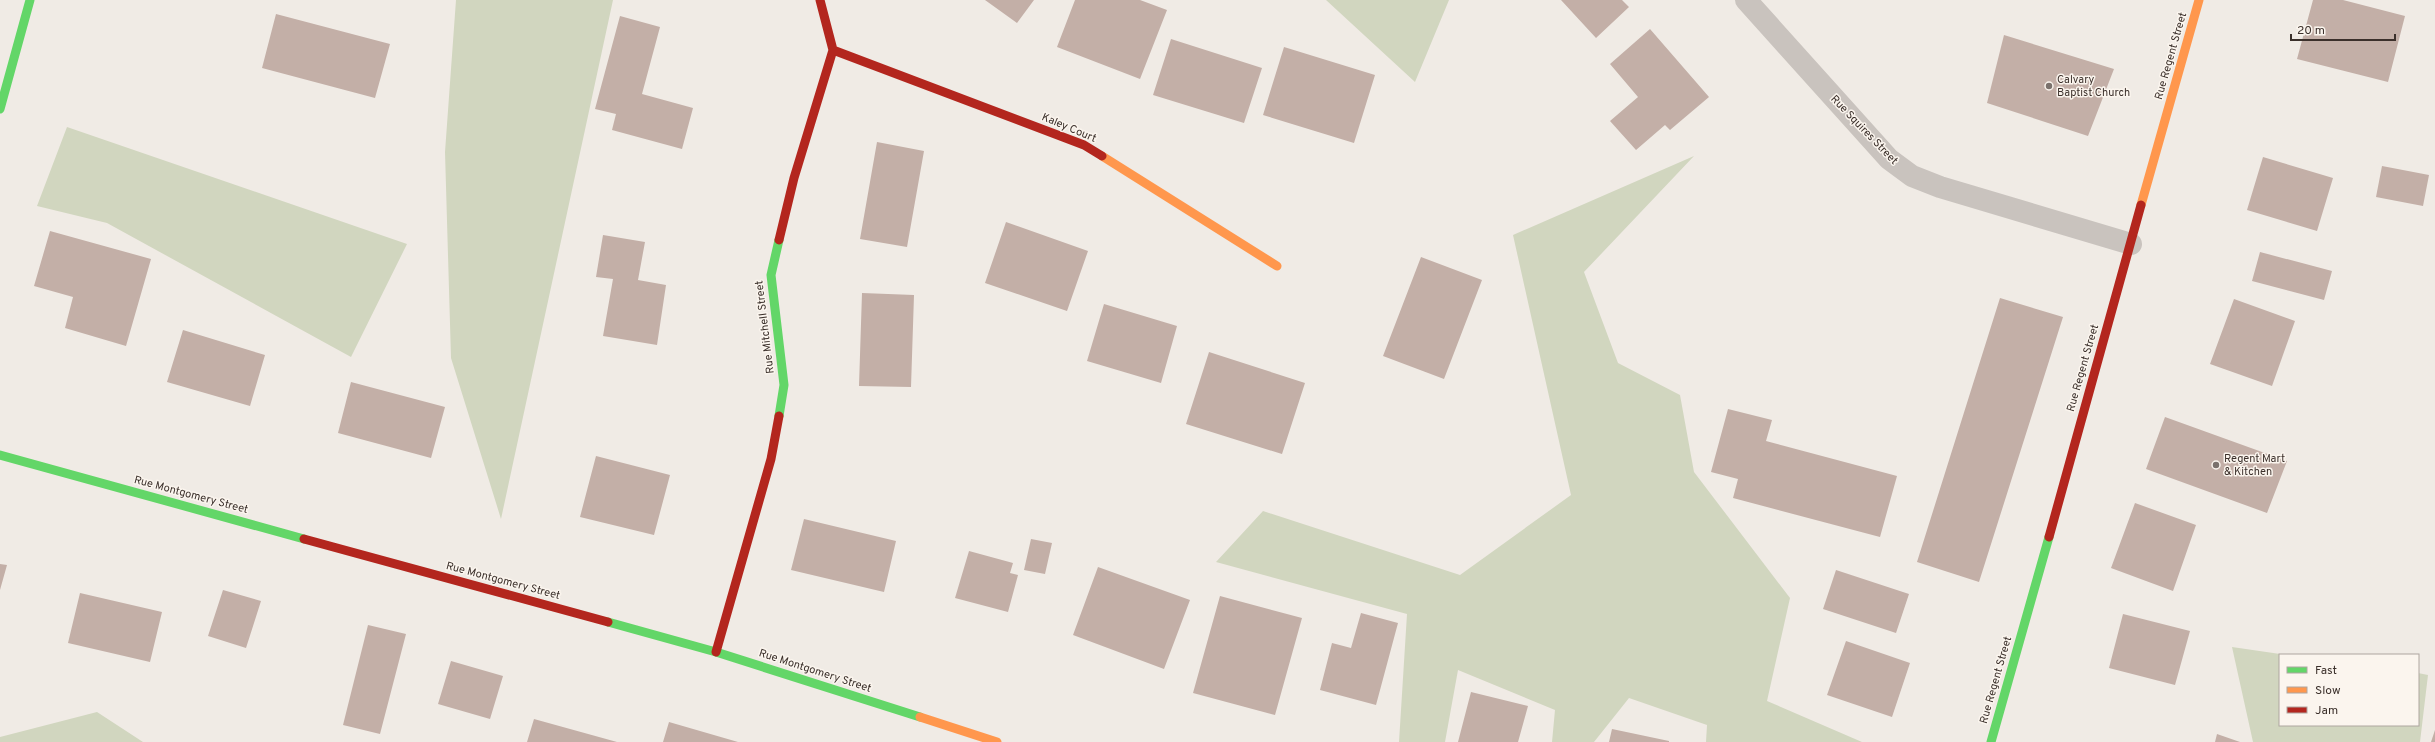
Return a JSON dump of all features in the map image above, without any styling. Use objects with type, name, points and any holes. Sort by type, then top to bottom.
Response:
[{"type":"street","points":[[0,108],[30,0]]},
{"type":"street","points":[[820,0],[833,50]]},
{"type":"street","name":"Rue Squires Street","points":[[1746,0],[1889,159],[1912,176],[1940,187],[2131,244]]},
{"type":"street","name":"Rue Regent Street","points":[[1991,742],[2199,0]]},
{"type":"street","name":"Kaley Court","points":[[833,50],[1084,145],[1277,266]]},
{"type":"street","name":"Rue Mitchell Street","points":[[716,652],[771,459],[784,385],[771,275],[794,178],[833,50]]},
{"type":"street","name":"Rue Montgomery Street","points":[[0,455],[716,652],[997,742]]},
{"type":"green space","points":[[456,0],[613,0],[501,519],[451,358],[445,152]]},
{"type":"green space","points":[[1326,0],[1449,0],[1415,82]]},
{"type":"green space","points":[[67,127],[407,244],[351,357],[107,223],[37,206]]},
{"type":"green space","points":[[1694,156],[1584,272],[1618,363],[1680,395],[1694,472],[1790,598],[1767,701],[1862,742],[1706,742],[1707,725],[1629,698],[1594,742],[1552,742],[1555,710],[1458,670],[1445,742],[1399,742],[1407,614],[1216,562],[1263,511],[1460,575],[1571,495],[1513,235]]},
{"type":"green space","points":[[2232,647],[2280,654],[2279,726],[2419,726],[2419,673],[2428,675],[2420,742],[2253,742]]},
{"type":"green space","points":[[97,712],[143,742],[0,742],[0,737]]},
{"type":"building","points":[[985,0],[1034,0],[1017,23]]},
{"type":"building","points":[[1075,0],[1140,0],[1167,10],[1140,79],[1057,47]]},
{"type":"building","points":[[1561,0],[1622,0],[1629,7],[1596,38]]},
{"type":"building","points":[[2313,0],[2343,0],[2405,16],[2388,82],[2297,59]]},
{"type":"building","points":[[276,14],[390,44],[375,98],[262,68]]},
{"type":"building","points":[[620,16],[660,27],[642,94],[693,108],[682,149],[612,130],[616,114],[595,109]]},
{"type":"building","points":[[1650,29],[1709,97],[1670,130],[1665,125],[1636,150],[1610,121],[1638,97],[1610,64]]},
{"type":"building","name":"Calvary Baptist Church","points":[[2004,35],[2114,69],[2088,136],[1987,103]]},
{"type":"building","points":[[1171,39],[1262,68],[1244,123],[1153,95]]},
{"type":"building","points":[[1284,47],[1375,75],[1354,143],[1263,115]]},
{"type":"building","points":[[877,142],[924,151],[907,247],[860,239]]},
{"type":"building","points":[[2263,157],[2333,178],[2317,231],[2247,210]]},
{"type":"building","points":[[2382,166],[2429,175],[2423,206],[2376,197]]},
{"type":"building","points":[[1006,222],[1088,251],[1067,311],[985,283]]},
{"type":"building","points":[[50,231],[151,259],[126,346],[65,328],[73,297],[34,286]]},
{"type":"building","points":[[603,235],[645,242],[638,280],[666,285],[657,345],[603,336],[613,279],[596,277]]},
{"type":"building","points":[[2260,252],[2332,271],[2324,300],[2252,281]]},
{"type":"building","points":[[1421,257],[1482,280],[1444,379],[1383,356]]},
{"type":"building","points":[[862,293],[914,295],[911,387],[859,386]]},
{"type":"building","points":[[2000,298],[2063,317],[1979,582],[1917,562]]},
{"type":"building","points":[[2234,299],[2295,321],[2272,386],[2210,364]]},
{"type":"building","points":[[1104,304],[1177,326],[1161,383],[1087,361]]},
{"type":"building","points":[[183,330],[265,355],[250,406],[167,382]]},
{"type":"building","points":[[1209,352],[1305,383],[1282,454],[1186,424]]},
{"type":"building","points":[[351,382],[445,407],[431,458],[338,433]]},
{"type":"building","points":[[1728,409],[1772,420],[1766,441],[1897,476],[1880,537],[1733,498],[1738,479],[1711,472]]},
{"type":"building","name":"Regent Mart & Kitchen","points":[[2165,417],[2287,461],[2267,513],[2146,469]]},
{"type":"building","points":[[596,456],[670,475],[654,535],[580,517]]},
{"type":"building","points":[[2135,503],[2196,525],[2173,591],[2111,568]]},
{"type":"building","points":[[804,519],[896,541],[884,592],[791,570]]},
{"type":"building","points":[[1031,539],[1052,543],[1045,574],[1024,570]]},
{"type":"building","points":[[969,551],[1013,563],[1010,573],[1018,575],[1008,612],[955,598]]},
{"type":"building","points":[[0,564],[7,565],[0,590]]},
{"type":"building","points":[[1098,567],[1190,600],[1164,669],[1073,635]]},
{"type":"building","points":[[1836,570],[1909,594],[1896,633],[1823,609]]},
{"type":"building","points":[[223,590],[261,601],[246,648],[208,636]]},
{"type":"building","points":[[80,593],[162,612],[150,662],[68,643]]},
{"type":"building","points":[[1220,596],[1302,618],[1275,715],[1193,693]]},
{"type":"building","points":[[1361,613],[1398,623],[1376,705],[1320,690],[1332,643],[1351,648]]},
{"type":"building","points":[[2123,614],[2190,631],[2175,685],[2109,668]]},
{"type":"building","points":[[368,625],[406,634],[380,734],[343,725]]},
{"type":"building","points":[[1846,641],[1910,663],[1892,717],[1827,695]]},
{"type":"building","points":[[451,661],[503,676],[490,719],[438,704]]},
{"type":"building","points":[[1471,692],[1528,706],[1518,742],[1458,742]]},
{"type":"building","points":[[534,719],[617,742],[527,742]]},
{"type":"building","points":[[669,722],[738,742],[663,742]]},
{"type":"building","points":[[1612,729],[1669,741],[1669,742],[1609,742]]},
{"type":"building","points":[[2435,730],[2435,742],[2431,742]]},
{"type":"building","points":[[2217,734],[2240,742],[2215,742]]},
{"type":"traffic: fast","points":[[0,109],[30,0]]},
{"type":"traffic: fast","points":[[779,240],[771,275],[784,385],[779,416]]},
{"type":"traffic: fast","points":[[0,455],[304,539]]},
{"type":"traffic: fast","points":[[1991,742],[2049,537]]},
{"type":"traffic: fast","points":[[608,622],[716,652],[920,717]]},
{"type":"traffic: slow","points":[[2141,205],[2199,0]]},
{"type":"traffic: slow","points":[[1102,156],[1277,266]]},
{"type":"traffic: slow","points":[[920,717],[997,742]]},
{"type":"traffic: jam","points":[[779,240],[794,178],[833,50],[820,0]]},
{"type":"traffic: jam","points":[[833,50],[1084,145],[1102,156]]},
{"type":"traffic: jam","points":[[2049,537],[2141,205]]},
{"type":"traffic: jam","points":[[716,652],[771,459],[779,416]]},
{"type":"traffic: jam","points":[[304,539],[608,622]]},
{"type":"place","name":"Calvary Baptist Church","points":[[2049,86]]},
{"type":"place","name":"Regent Mart & Kitchen","points":[[2216,465]]}]
